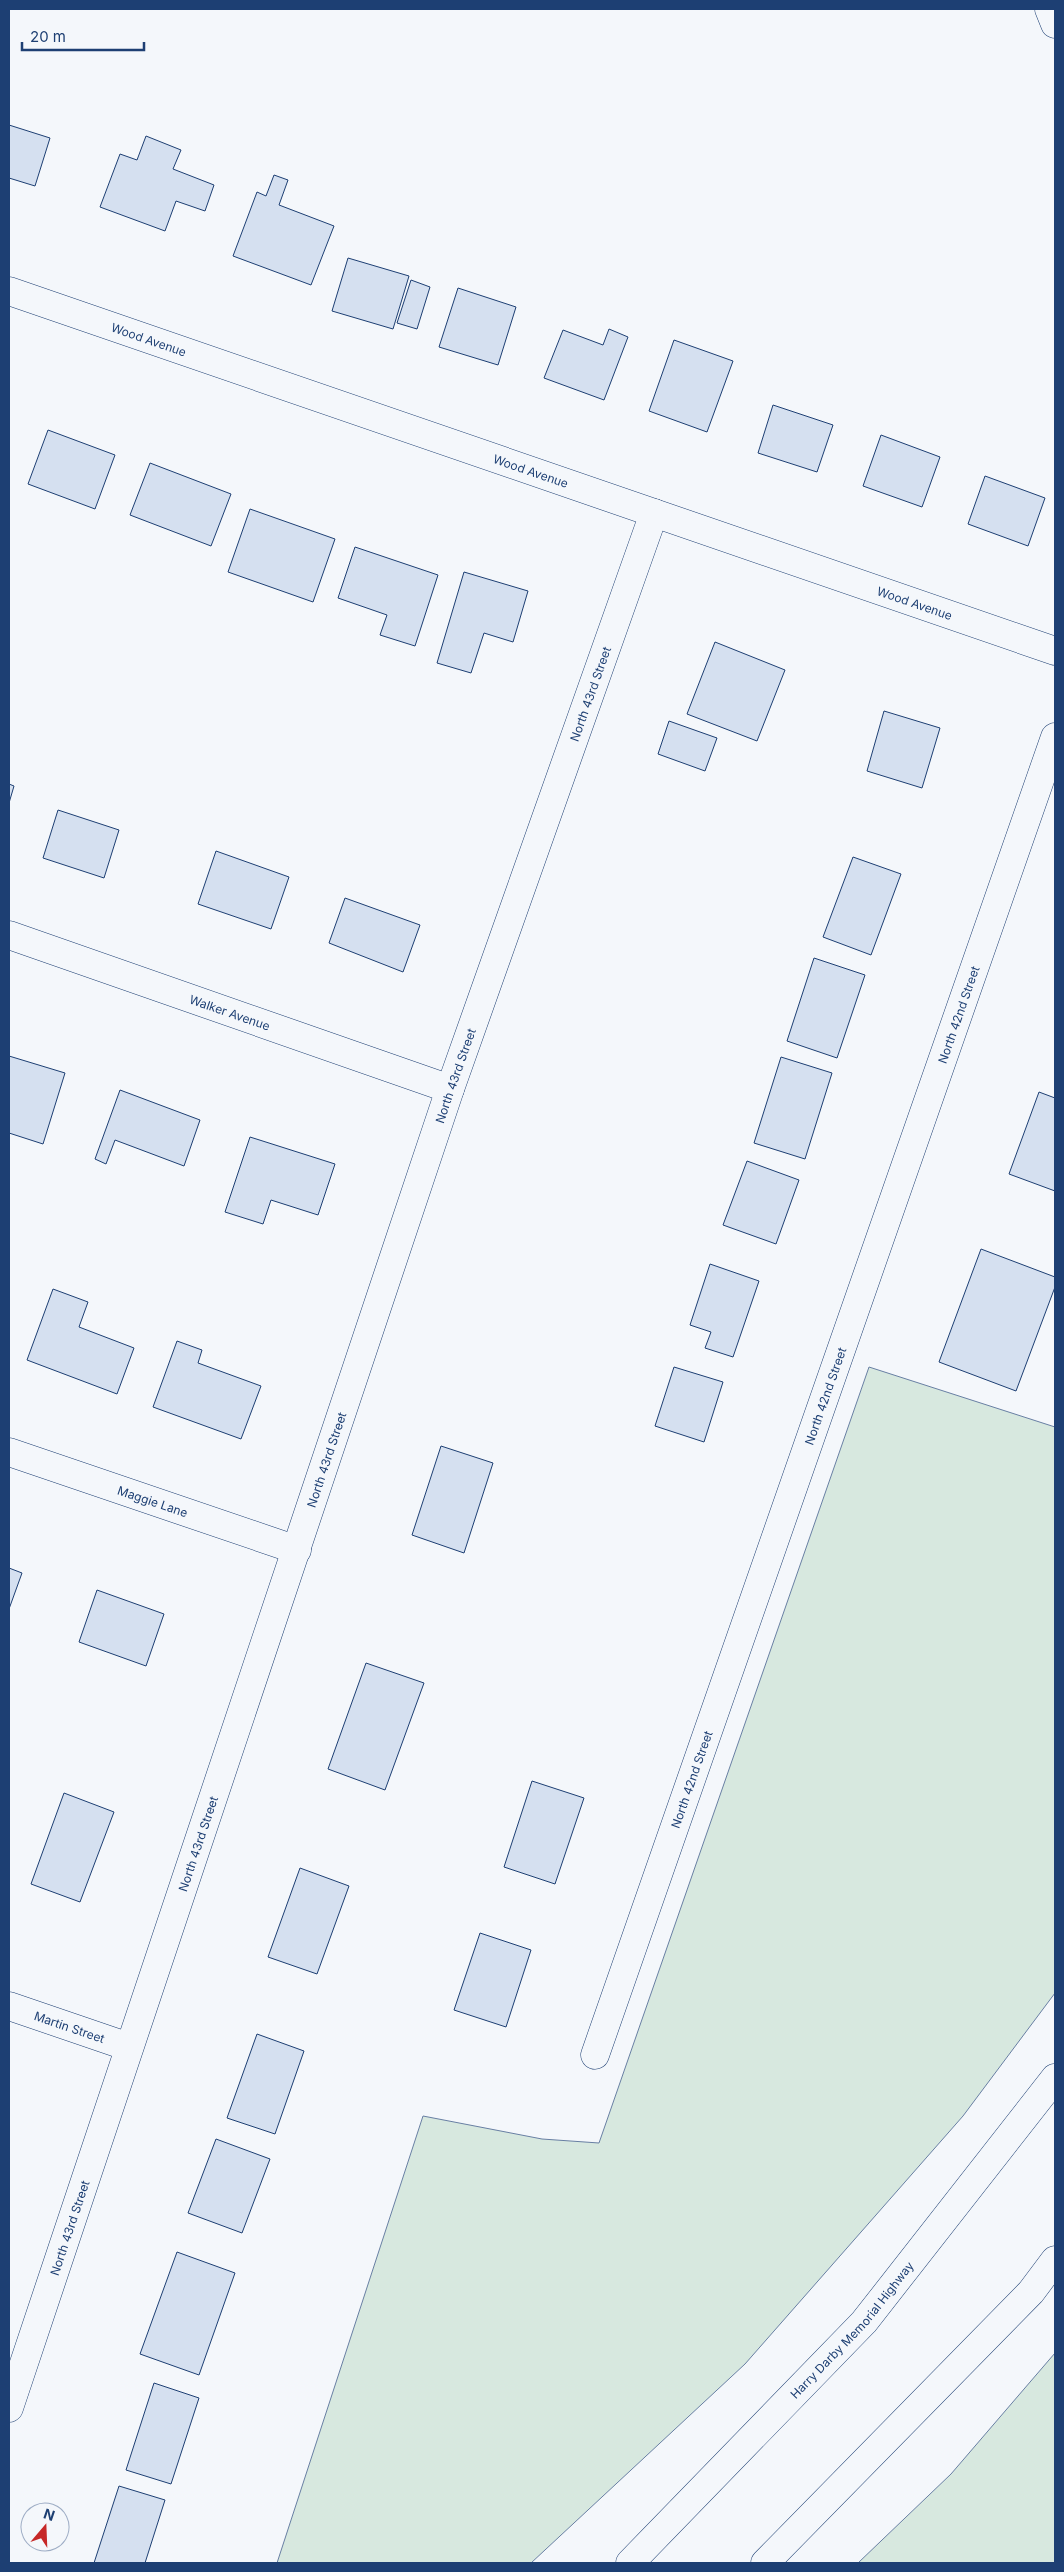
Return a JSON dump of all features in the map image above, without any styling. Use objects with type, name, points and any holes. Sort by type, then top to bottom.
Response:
[{"type":"main road","points":[[1049,9],[1055,24]]},
{"type":"main road","name":"Wood Avenue","points":[[9,291],[1055,651]]},
{"type":"main road","name":"North 43rd Street","points":[[9,2408],[18,2343],[130,2047],[450,1089],[654,513]]},
{"type":"main road","name":"North 42nd Street","points":[[595,2055],[1055,737]]},
{"type":"main road","name":"Walker Avenue","points":[[9,935],[450,1089]]},
{"type":"main road","name":"Maggie Lane","points":[[9,1452],[297,1550]]},
{"type":"main road","name":"Martin Street","points":[[9,2006],[130,2047]]},
{"type":"main road","name":"Harry Darby Memorial Highway","points":[[630,2563],[864,2322],[1055,2078]]},
{"type":"main road","points":[[765,2563],[1031,2292],[1055,2260]]},
{"type":"shaded area","points":[[869,1367],[1055,1427],[1055,1993],[963,2116],[745,2364],[531,2563],[277,2563],[423,2116],[542,2139],[599,2143]]},
{"type":"shaded area","points":[[1055,2353],[1055,2563],[858,2563],[951,2474]]},
{"type":"building","points":[[9,125],[50,138],[35,186],[9,178]]},
{"type":"building","points":[[146,136],[181,150],[173,169],[214,185],[205,211],[176,201],[165,231],[100,207],[120,154],[137,160]]},
{"type":"building","points":[[274,175],[288,180],[279,205],[334,226],[311,285],[233,256],[257,192],[266,196]]},
{"type":"building","points":[[348,258],[409,276],[393,329],[332,311]]},
{"type":"building","points":[[411,280],[430,287],[417,329],[397,323]]},
{"type":"building","points":[[458,288],[516,307],[498,365],[439,347]]},
{"type":"building","points":[[609,329],[628,337],[604,400],[544,378],[563,330],[603,345]]},
{"type":"building","points":[[674,340],[733,361],[707,432],[649,411]]},
{"type":"building","points":[[773,405],[833,425],[817,472],[758,453]]},
{"type":"building","points":[[48,430],[115,455],[95,509],[28,484]]},
{"type":"building","points":[[881,435],[940,457],[922,507],[863,486]]},
{"type":"building","points":[[150,463],[231,494],[211,546],[130,515]]},
{"type":"building","points":[[985,476],[1045,498],[1028,546],[968,524]]},
{"type":"building","points":[[250,509],[335,539],[313,602],[228,572]]},
{"type":"building","points":[[355,547],[438,575],[415,646],[380,635],[387,615],[338,598]]},
{"type":"building","points":[[464,572],[528,591],[513,642],[484,633],[471,673],[437,663]]},
{"type":"building","points":[[715,642],[785,670],[757,741],[687,714]]},
{"type":"building","points":[[884,711],[940,728],[922,788],[867,771]]},
{"type":"building","points":[[669,721],[717,738],[705,771],[658,754]]},
{"type":"building","points":[[9,784],[14,786],[9,803]]},
{"type":"building","points":[[58,810],[119,830],[104,878],[43,858]]},
{"type":"building","points":[[216,851],[289,877],[271,929],[198,904]]},
{"type":"building","points":[[853,857],[901,874],[871,955],[823,937]]},
{"type":"building","points":[[345,898],[420,925],[403,972],[329,943]]},
{"type":"building","points":[[814,958],[865,975],[837,1058],[787,1041]]},
{"type":"building","points":[[9,1056],[65,1073],[43,1144],[9,1133]]},
{"type":"building","points":[[781,1057],[832,1073],[805,1159],[754,1143]]},
{"type":"building","points":[[120,1090],[200,1120],[184,1166],[115,1140],[106,1164],[95,1159]]},
{"type":"building","points":[[1039,1092],[1055,1098],[1055,1191],[1009,1174]]},
{"type":"building","points":[[250,1137],[335,1164],[318,1215],[271,1200],[263,1224],[225,1212]]},
{"type":"building","points":[[747,1161],[799,1180],[776,1244],[723,1225]]},
{"type":"building","points":[[981,1249],[1055,1277],[1055,1287],[1016,1391],[939,1362]]},
{"type":"building","points":[[710,1264],[759,1281],[733,1357],[705,1348],[711,1332],[690,1325]]},
{"type":"building","points":[[53,1289],[88,1302],[79,1327],[134,1348],[117,1394],[27,1360]]},
{"type":"building","points":[[177,1341],[202,1350],[198,1363],[261,1386],[241,1439],[153,1407]]},
{"type":"building","points":[[674,1367],[723,1382],[704,1442],[655,1426]]},
{"type":"building","points":[[441,1446],[493,1463],[464,1553],[412,1535]]},
{"type":"building","points":[[9,1568],[22,1573],[9,1609]]},
{"type":"building","points":[[97,1590],[164,1614],[146,1666],[79,1642]]},
{"type":"building","points":[[366,1663],[424,1683],[385,1790],[328,1769]]},
{"type":"building","points":[[532,1781],[584,1798],[555,1884],[504,1867]]},
{"type":"building","points":[[64,1793],[114,1812],[80,1902],[31,1884]]},
{"type":"building","points":[[300,1868],[349,1886],[317,1974],[268,1957]]},
{"type":"building","points":[[480,1933],[531,1950],[506,2027],[454,2010]]},
{"type":"building","points":[[257,2034],[304,2051],[275,2134],[227,2118]]},
{"type":"building","points":[[216,2139],[270,2159],[242,2233],[188,2213]]},
{"type":"building","points":[[177,2252],[235,2273],[199,2375],[140,2354]]},
{"type":"building","points":[[154,2383],[199,2398],[171,2484],[126,2470]]},
{"type":"building","points":[[119,2486],[165,2500],[145,2563],[94,2563]]}]
